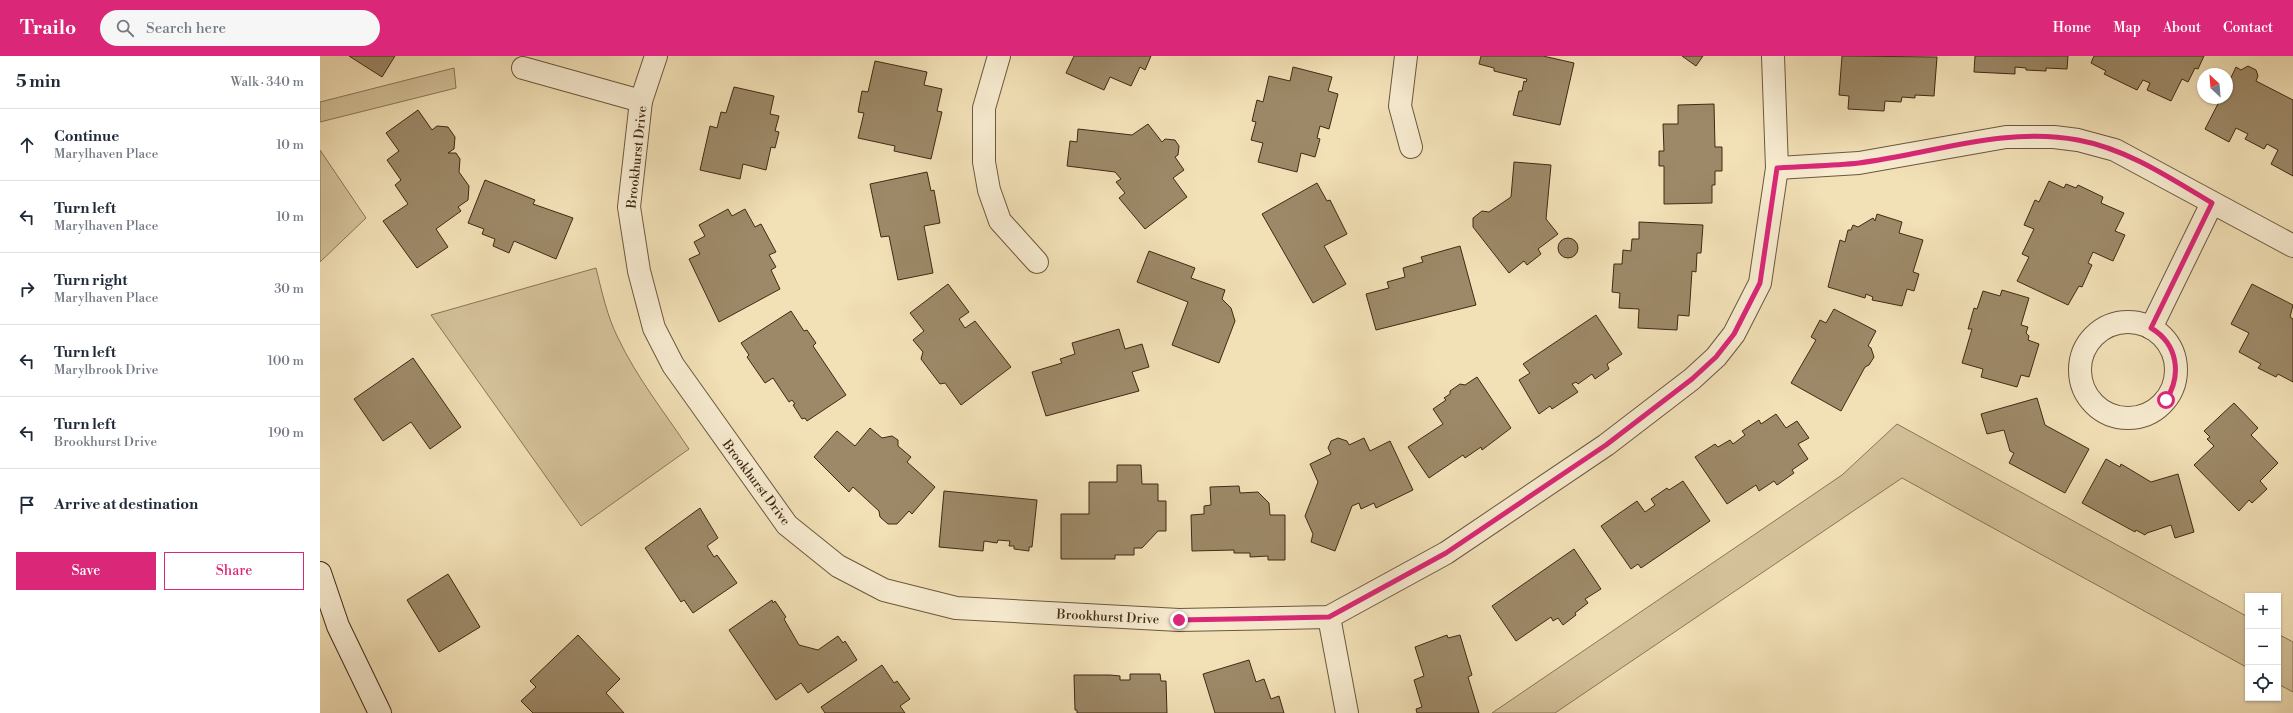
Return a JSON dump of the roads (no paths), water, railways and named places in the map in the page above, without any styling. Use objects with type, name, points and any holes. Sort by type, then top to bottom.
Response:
[{"type":"street","name":"Brookhurst Drive","points":[[656,56],[641,101],[629,208],[639,271],[654,328],[673,365],[787,525],[838,566],[884,590],[956,608],[1179,620],[1329,617],[1446,553],[1606,445],[1692,379],[1716,357],[1734,334],[1760,283],[1777,168],[1773,56]]},
{"type":"street","points":[[999,56],[984,108],[984,162],[989,190],[1000,221],[1037,262]]},
{"type":"street","points":[[1406,56],[1400,106],[1411,147]]},
{"type":"street","points":[[523,68],[641,101]]},
{"type":"street","points":[[1777,168],[1859,163],[2006,137],[2054,137],[2078,140],[2115,150],[2293,246]]},
{"type":"street","points":[[2151,328],[2212,203]]},
{"type":"street","points":[[2130,321],[2151,328],[2166,340],[2175,358],[2176,382],[2172,392],[2158,408],[2145,415],[2131,419],[2105,413],[2087,396],[2082,386],[2079,374],[2082,354],[2092,338],[2111,324],[2130,321]]},
{"type":"street","points":[[320,573],[338,626],[380,713]]},
{"type":"street","points":[[1329,617],[1347,713]]}]
